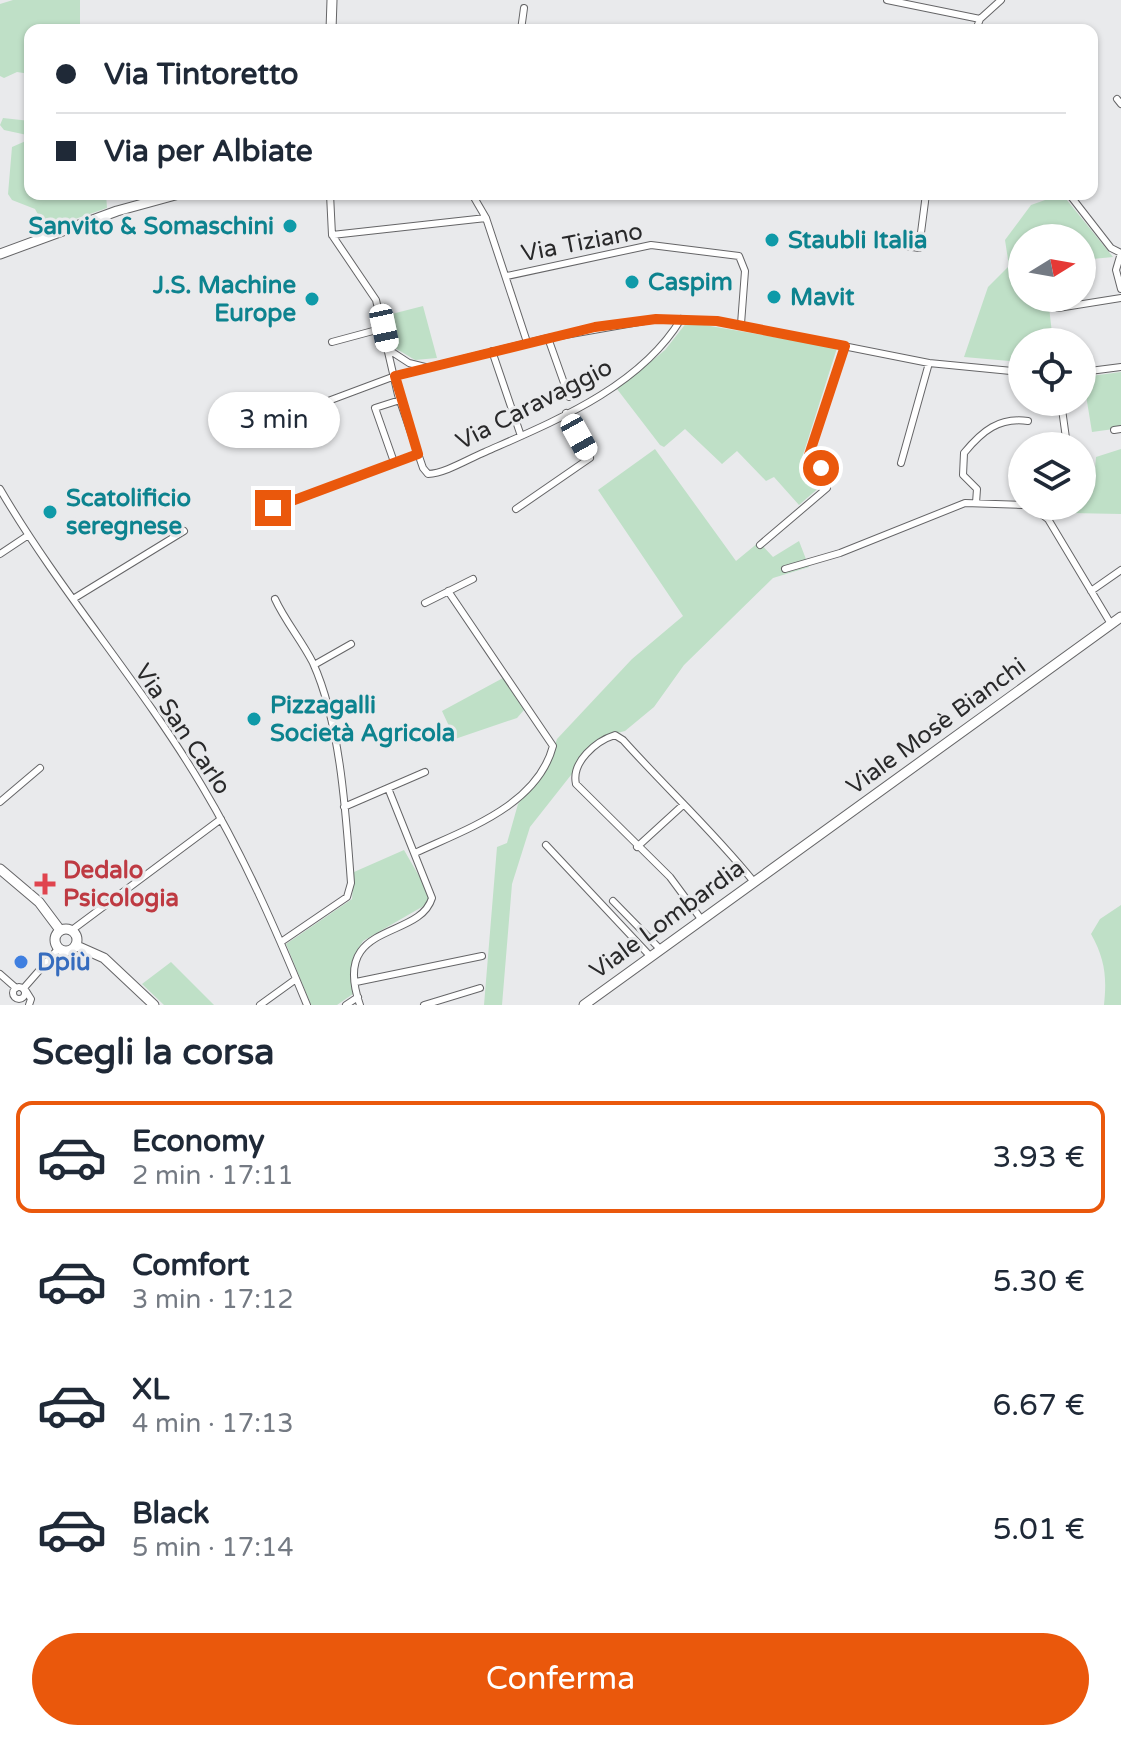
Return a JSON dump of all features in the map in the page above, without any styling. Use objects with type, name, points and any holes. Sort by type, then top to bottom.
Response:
[{"type":"main road","points":[[331,24],[332,0]]},
{"type":"main road","points":[[0,254],[117,211],[157,200]]},
{"type":"main road","name":"Viale Mosè Bianchi","points":[[775,867],[1121,617]]},
{"type":"main road","name":"Viale Lombardia","points":[[584,1005],[775,867]]},
{"type":"main road","points":[[0,869],[39,902],[60,930]]},
{"type":"main road","points":[[60,930],[72,930],[77,937],[77,946]]},
{"type":"main road","points":[[60,930],[55,939],[58,949],[69,952],[77,946]]},
{"type":"main road","points":[[77,946],[104,958],[154,1005]]},
{"type":"street","points":[[887,0],[980,19]]},
{"type":"street","points":[[978,24],[1001,0]]},
{"type":"street","points":[[522,24],[524,8]]},
{"type":"street","points":[[273,508],[418,454],[400,400],[373,294],[332,235],[330,200]]},
{"type":"street","name":"Via Tiziano","points":[[476,200],[486,218],[527,342]]},
{"type":"street","points":[[885,243],[919,248],[925,200]]},
{"type":"street","points":[[1074,200],[1111,248],[1121,253],[1116,270],[1121,289]]},
{"type":"street","points":[[332,235],[486,218]]},
{"type":"street","name":"Via Tiziano","points":[[507,276],[651,245],[739,256],[745,271],[741,324]]},
{"type":"street","points":[[1096,302],[1121,298]]},
{"type":"street","points":[[280,419],[395,376],[527,342],[623,322],[681,319],[741,324],[929,363],[1008,371]]},
{"type":"street","name":"Via Caravaggio","points":[[418,454],[428,474],[521,436],[566,413],[636,370],[660,347],[681,319]]},
{"type":"street","points":[[332,342],[384,328]]},
{"type":"street","points":[[548,338],[569,397]]},
{"type":"street","points":[[760,545],[827,488],[826,474],[809,455],[845,346]]},
{"type":"street","points":[[388,349],[409,363],[429,367]]},
{"type":"street","points":[[492,351],[521,436]]},
{"type":"street","points":[[901,463],[929,363]]},
{"type":"street","points":[[1096,370],[1121,367]]},
{"type":"street","points":[[394,462],[375,408],[400,400]]},
{"type":"street","points":[[516,509],[590,458],[566,413]]},
{"type":"street","points":[[976,503],[977,489],[963,475],[964,453],[985,430],[999,422],[1028,421]]},
{"type":"street","name":"Via San Carlo","points":[[0,489],[27,536],[201,783],[281,942],[307,1005]]},
{"type":"street","points":[[785,569],[840,553],[965,503],[1008,504]]},
{"type":"street","points":[[1049,520],[1111,624]]},
{"type":"street","points":[[73,599],[184,531]]},
{"type":"street","points":[[0,554],[27,536]]},
{"type":"street","points":[[1091,591],[1121,570]]},
{"type":"street","points":[[425,603],[473,579]]},
{"type":"street","points":[[415,853],[507,807],[536,778],[553,746],[448,591]]},
{"type":"street","points":[[275,599],[314,665],[330,723],[344,807],[350,892],[281,942]]},
{"type":"street","points":[[314,665],[351,644]]},
{"type":"street","points":[[701,919],[670,877],[586,796],[574,775],[578,764],[601,740],[615,735],[683,805],[712,830],[754,882]]},
{"type":"street","points":[[0,802],[40,768]]},
{"type":"street","points":[[344,807],[425,772]]},
{"type":"street","points":[[346,1005],[359,1001],[356,963],[361,949],[425,911],[432,898],[388,788]]},
{"type":"street","points":[[637,847],[683,805]]},
{"type":"street","points":[[72,930],[221,819]]},
{"type":"street","points":[[546,845],[651,957]]},
{"type":"street","points":[[613,901],[660,949]]},
{"type":"street","points":[[0,974],[21,989],[31,999],[27,1005],[13,993],[21,989],[58,949]]},
{"type":"street","points":[[356,982],[482,956]]},
{"type":"street","points":[[260,1005],[296,979]]},
{"type":"street","points":[[424,1005],[480,988]]},
{"type":"green space","points":[[13,0],[80,0],[80,24],[24,24],[24,73],[17,72],[4,78],[0,76],[0,4]]},
{"type":"green space","points":[[3,118],[24,120],[24,134],[4,130],[0,125]]},
{"type":"green space","points":[[24,142],[24,200],[106,200],[107,208],[46,229],[35,209],[12,200],[8,194],[12,147]]},
{"type":"green space","points":[[1045,200],[1067,200],[1086,224],[1017,224],[1031,205]]},
{"type":"green space","points":[[1096,236],[1113,257],[1096,259]]},
{"type":"green space","points":[[1008,267],[1008,312],[1050,312],[1051,328],[1008,328],[1008,361],[964,357],[988,287]]},
{"type":"green space","points":[[423,306],[437,358],[415,360],[395,348],[384,316]]},
{"type":"green space","points":[[687,322],[837,348],[802,458],[821,478],[821,486],[799,505],[774,477],[766,481],[737,451],[722,464],[685,429],[664,447],[660,445],[617,389],[665,350]]},
{"type":"green space","points":[[1121,372],[1121,428],[1092,432],[1089,416],[1096,416],[1096,375]]},
{"type":"green space","points":[[655,449],[736,561],[759,542],[773,557],[799,541],[809,567],[773,578],[684,665],[654,707],[625,731],[601,737],[530,827],[512,884],[502,1005],[484,1005],[497,847],[507,843],[518,804],[549,763],[557,739],[632,659],[683,616],[598,490]]},
{"type":"green space","points":[[1121,449],[1121,514],[1096,514],[1096,457]]},
{"type":"green space","points":[[503,678],[524,710],[517,718],[455,739],[442,711]]},
{"type":"green space","points":[[404,850],[430,895],[427,904],[363,941],[353,957],[353,994],[337,1005],[311,1005],[286,944],[352,899],[354,872]]},
{"type":"green space","points":[[1121,905],[1121,1005],[1104,1005],[1104,968],[1091,934],[1100,919]]},
{"type":"green space","points":[[171,962],[214,1005],[164,1005],[142,984]]},
{"type":"place","name":"Sanvito & Somaschini","points":[[290,226]]},
{"type":"place","name":"Staubli Italia","points":[[772,240]]},
{"type":"place","name":"Caspim","points":[[632,282]]},
{"type":"place","name":"Mavit","points":[[774,297]]},
{"type":"place","name":"J.S. Machine Europe","points":[[312,299]]},
{"type":"place","name":"Scatolificio seregnese","points":[[50,512]]},
{"type":"place","name":"Pizzagalli Società Agricola","points":[[254,719]]},
{"type":"place","name":"Dedalo Psicologia","points":[[45,884]]},
{"type":"place","name":"Dpiù","points":[[21,962]]},
{"type":"route","points":[[273,508],[418,454],[398,395],[395,376],[595,327],[656,319],[704,319],[741,324],[845,346],[809,455],[821,468]]}]
